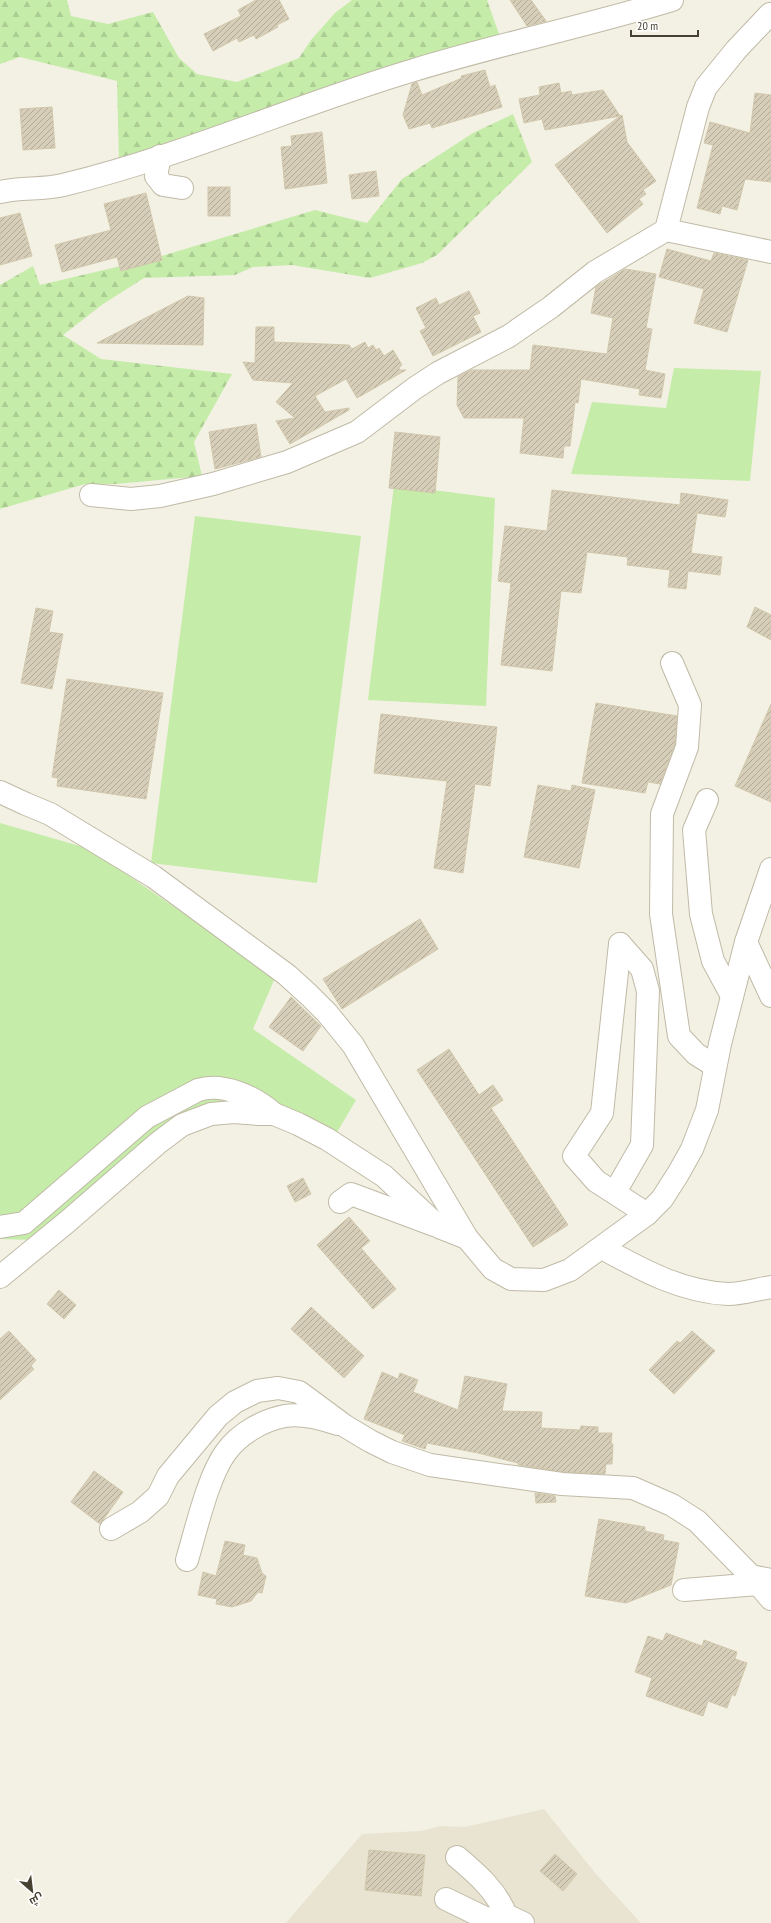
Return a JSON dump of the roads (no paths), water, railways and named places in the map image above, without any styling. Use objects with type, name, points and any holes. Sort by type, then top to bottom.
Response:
[{"type":"street","points":[[0,192],[61,185],[160,156],[413,70],[603,20],[672,0]]},
{"type":"street","points":[[666,230],[698,107],[706,87],[768,10]]},
{"type":"street","points":[[160,156],[156,176],[163,185],[182,188]]},
{"type":"street","points":[[91,495],[131,499],[160,496],[213,484],[287,462],[357,432],[415,388],[438,374],[510,336],[551,307],[594,272],[666,230],[771,252]]},
{"type":"street","points":[[672,663],[690,705],[687,747],[662,814],[661,914],[679,1036],[696,1054],[715,1066]]},
{"type":"street","points":[[0,792],[50,814],[154,877],[287,975],[309,995],[327,1013],[352,1045],[467,1238],[493,1268],[511,1278],[544,1280],[570,1270],[647,1214],[662,1199],[692,1149],[707,1110],[715,1066],[746,942],[771,869]]},
{"type":"street","points":[[707,800],[694,830],[701,914],[713,961],[732,996]]},
{"type":"street","points":[[746,942],[771,996]]},
{"type":"street","points":[[615,1192],[642,1145],[648,991],[642,969],[620,944],[602,1113],[574,1156],[596,1181],[647,1214]]},
{"type":"street","points":[[0,1226],[24,1223],[147,1117],[198,1090],[207,1087],[230,1090],[261,1102],[274,1114],[327,1139],[384,1176],[439,1226]]},
{"type":"street","points":[[0,1277],[67,1222],[158,1143],[182,1125],[211,1114],[234,1112],[274,1114]]},
{"type":"street","points":[[340,1202],[351,1194],[410,1217],[439,1226],[467,1238]]},
{"type":"street","points":[[602,1248],[668,1282],[698,1290],[729,1294],[771,1287]]},
{"type":"street","points":[[111,1529],[140,1512],[158,1496],[168,1476],[218,1416],[235,1402],[257,1391],[278,1388],[299,1392],[345,1426],[392,1452],[430,1465],[562,1484],[633,1488],[672,1505],[697,1521],[763,1585]]},
{"type":"street","points":[[187,1560],[212,1478],[225,1453],[238,1439],[262,1423],[285,1416],[312,1418],[345,1426]]},
{"type":"street","points":[[684,1590],[763,1585]]},
{"type":"street","points":[[457,1857],[486,1883],[514,1919]]},
{"type":"street","points":[[446,1899],[487,1920],[514,1919]]}]
